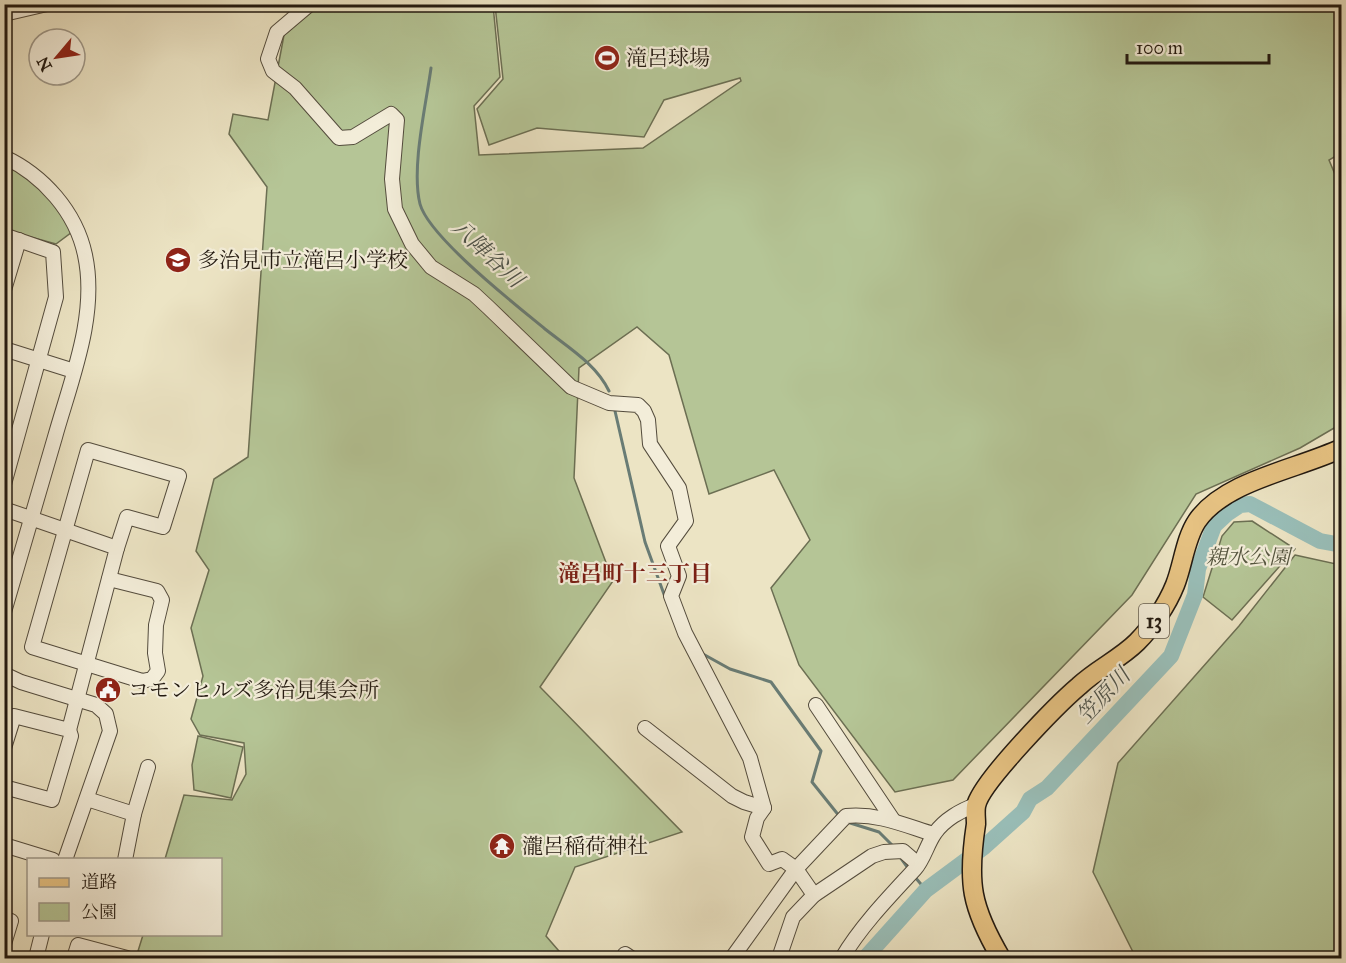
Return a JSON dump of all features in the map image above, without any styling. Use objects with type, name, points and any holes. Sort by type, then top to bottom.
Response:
[{"type":"main road","name":"13","points":[[1001,958],[985,930],[975,905],[970,866],[976,813],[988,783],[1079,686],[1131,648],[1157,618],[1175,587],[1197,521],[1217,501],[1244,485],[1317,460],[1341,448]]},
{"type":"street","points":[[4,14],[46,4]]},
{"type":"street","points":[[310,4],[277,32],[270,45],[268,59],[273,71],[296,88],[339,138],[353,137],[391,114],[397,120],[392,179],[395,209],[412,244],[431,267],[474,294],[489,307],[571,387],[609,403],[638,405],[644,411],[648,420],[650,444],[679,488],[686,521],[668,546],[679,576],[670,596],[685,633],[750,758],[764,808]]},
{"type":"street","points":[[4,157],[27,168],[44,182],[65,209],[85,254],[88,280],[86,316],[74,370],[4,612]]},
{"type":"street","points":[[4,235],[53,252],[56,264],[56,297],[40,360],[9,455],[4,484]]},
{"type":"street","points":[[4,290],[19,240]]},
{"type":"street","points":[[4,349],[74,370]]},
{"type":"street","points":[[4,787],[52,800],[71,736],[69,729],[88,666],[117,548],[127,517],[163,527],[179,476],[88,450],[32,647],[88,666],[142,681],[152,679],[158,671],[155,653],[156,625],[162,600],[157,591],[110,579]]},
{"type":"street","points":[[4,509],[117,548]]},
{"type":"street","points":[[4,674],[21,682],[96,705],[106,714],[110,731],[65,858]]},
{"type":"street","points":[[816,705],[893,820]]},
{"type":"street","points":[[4,748],[14,716],[69,729]]},
{"type":"street","points":[[645,728],[732,796],[764,808]]},
{"type":"street","points":[[125,858],[134,814],[148,766]]},
{"type":"street","points":[[87,799],[134,814]]},
{"type":"street","points":[[764,808],[757,818],[752,837],[769,864],[782,859],[796,869],[814,895]]},
{"type":"street","points":[[842,958],[852,942],[914,869],[932,843],[933,834],[960,810],[976,813]]},
{"type":"street","points":[[732,958],[796,869],[841,820],[866,814],[893,820],[933,834]]},
{"type":"street","points":[[4,845],[46,858]]},
{"type":"street","points":[[779,958],[793,917],[814,895],[872,856],[896,852],[914,869]]},
{"type":"street","points":[[4,920],[11,921],[4,944]]},
{"type":"street","points":[[36,958],[42,936]]},
{"type":"street","points":[[74,958],[78,945],[127,958]]},
{"type":"green space","points":[[320,5],[493,5],[500,77],[474,106],[479,155],[643,148],[741,81],[740,78],[664,100],[644,137],[537,128],[489,145],[477,109],[503,79],[495,5],[1341,5],[1341,153],[1329,160],[1342,191],[1341,424],[1300,448],[1196,494],[1132,595],[953,780],[895,792],[799,665],[771,588],[810,540],[774,470],[709,494],[669,355],[637,327],[579,368],[574,478],[613,581],[540,687],[682,832],[575,867],[546,936],[565,958],[157,958],[138,951],[143,936],[222,936],[222,858],[165,858],[184,795],[232,800],[246,774],[244,743],[200,735],[191,719],[203,676],[191,628],[209,570],[196,551],[214,479],[248,457],[267,187],[229,134],[233,114],[268,120],[284,35]]},
{"type":"green space","points":[[4,162],[49,195],[72,232],[56,244],[5,230]]},
{"type":"green space","name":"親水公園","points":[[1252,521],[1295,549],[1232,620],[1203,597],[1222,536],[1234,522]]},
{"type":"green space","points":[[1295,555],[1341,565],[1341,958],[1136,958],[1093,872],[1118,763],[1239,626]]},
{"type":"green space","points":[[198,736],[243,747],[231,798],[194,790],[192,765]]},
{"type":"waterway","name":"八陣谷川","points":[[431,68],[420,136],[417,173],[420,204],[427,218],[439,234],[475,270],[589,365],[604,381],[609,391]]},
{"type":"waterway","name":"八陣谷川","points":[[615,411],[645,542],[665,597]]},
{"type":"waterway","name":"笠原川","points":[[865,958],[926,890],[984,847],[1023,812],[1030,799],[1047,788],[1171,656],[1195,595],[1198,569],[1214,526],[1228,513],[1240,505],[1250,504],[1320,541],[1342,545]]},
{"type":"waterway","name":"八陣谷川","points":[[703,654],[730,669],[771,682],[821,751],[812,782],[840,817]]},
{"type":"waterway","name":"八陣谷川","points":[[847,822],[879,832],[893,846]]},
{"type":"waterway","name":"八陣谷川","points":[[900,857],[908,868]]},
{"type":"waterway","name":"八陣谷川","points":[[914,876],[926,890]]},
{"type":"place","name":"滝呂球場","points":[[607,58]]},
{"type":"place","name":"多治見市立滝呂小学校","points":[[178,260]]},
{"type":"place","name":"コモンヒルズ多治見集会所","points":[[108,690]]},
{"type":"place","name":"瀧呂稲荷神社","points":[[502,846]]},
{"type":"district","name":"滝呂町十三丁目","points":[[635,573]]}]
